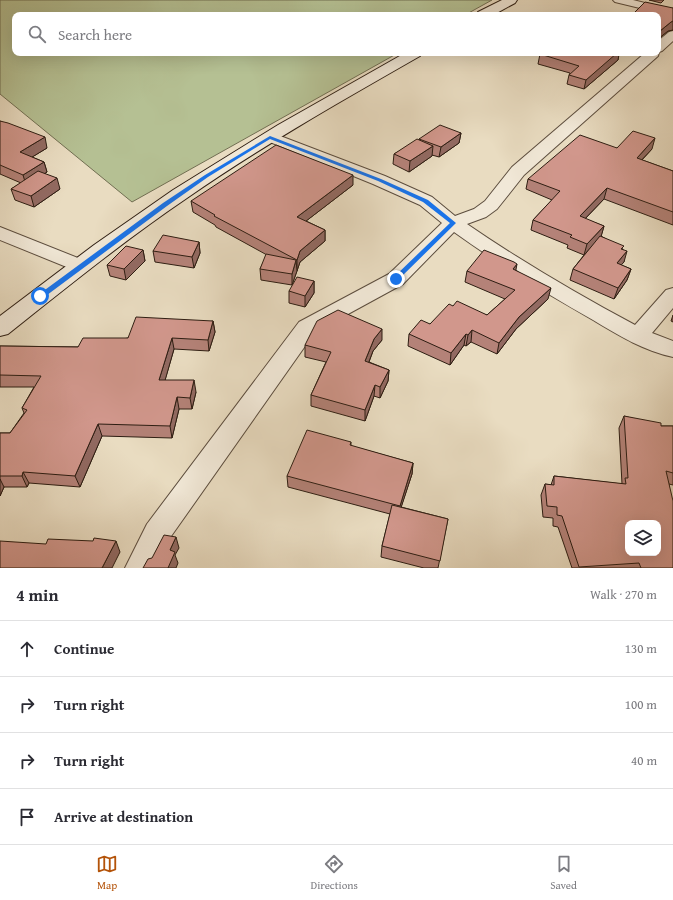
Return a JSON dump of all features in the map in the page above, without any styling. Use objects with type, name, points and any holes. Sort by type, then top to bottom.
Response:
[{"type":"street","points":[[489,12],[511,0]]},
{"type":"street","points":[[619,0],[673,13]]},
{"type":"street","points":[[661,45],[673,35]]},
{"type":"street","points":[[0,328],[81,266],[201,180],[270,137],[410,56]]},
{"type":"street","points":[[139,568],[157,533],[307,327],[396,279],[453,223],[480,213],[491,205],[518,171],[650,56]]},
{"type":"street","points":[[270,137],[380,180],[426,201],[453,223],[502,257],[557,291],[638,336],[673,349]]},
{"type":"street","points":[[0,233],[81,266]]},
{"type":"street","points":[[638,336],[673,295]]},
{"type":"green space","points":[[0,0],[492,0],[470,12],[12,12],[12,56],[393,56],[132,202],[0,94]]},
{"type":"building","points":[[645,2],[673,8],[673,21],[661,30],[661,12],[635,12]]},
{"type":"building","points":[[546,56],[614,56],[586,80],[569,75],[579,66]]},
{"type":"building","points":[[0,121],[45,137],[20,152],[44,162],[23,175],[0,165]]},
{"type":"building","points":[[440,125],[461,133],[441,147],[419,139]]},
{"type":"building","points":[[633,131],[655,138],[637,158],[673,171],[673,212],[607,188],[580,216],[604,226],[587,244],[570,237],[572,235],[533,220],[560,191],[528,179],[580,135],[617,148]]},
{"type":"building","points":[[417,139],[433,146],[410,161],[394,154]]},
{"type":"building","points":[[276,145],[353,175],[297,217],[325,230],[300,251],[297,260],[214,216],[215,215],[191,201]]},
{"type":"building","points":[[38,171],[57,178],[31,196],[11,189]]},
{"type":"building","points":[[163,235],[199,242],[192,257],[153,251]]},
{"type":"building","points":[[600,236],[624,246],[621,249],[627,251],[617,263],[631,269],[618,288],[573,269]]},
{"type":"building","points":[[126,246],[143,250],[124,269],[107,265]]},
{"type":"building","points":[[484,250],[514,262],[517,264],[513,269],[551,288],[519,317],[499,343],[472,330],[468,335],[466,334],[451,353],[409,334],[421,320],[430,324],[449,304],[453,306],[457,301],[487,315],[515,290],[467,271]]},
{"type":"building","points":[[266,254],[296,260],[292,274],[260,269]]},
{"type":"building","points":[[297,277],[314,281],[305,296],[289,291]]},
{"type":"building","points":[[338,310],[382,329],[374,339],[365,361],[389,370],[380,387],[375,385],[365,410],[311,395],[331,352],[305,345],[317,321]]},
{"type":"building","points":[[136,317],[213,321],[208,340],[172,338],[159,380],[194,380],[190,398],[177,397],[170,426],[98,424],[75,476],[23,472],[22,476],[0,476],[0,433],[10,433],[27,410],[22,408],[41,376],[0,375],[0,346],[78,347],[83,338],[128,338]]},
{"type":"building","points":[[624,416],[661,423],[661,426],[673,426],[673,473],[666,471],[673,501],[673,568],[641,568],[639,563],[579,567],[562,516],[557,515],[557,507],[547,506],[545,484],[554,485],[554,476],[626,484],[625,478],[628,478]]},
{"type":"building","points":[[307,430],[351,442],[350,445],[413,463],[400,506],[287,476]]},
{"type":"building","points":[[392,505],[448,519],[440,561],[382,546]]},
{"type":"building","points":[[164,535],[176,537],[170,550],[175,552],[168,568],[143,568],[148,559],[152,558]]},
{"type":"building","points":[[94,538],[116,541],[102,568],[0,568],[0,541],[46,544],[48,539],[93,541]]},
{"type":"route","points":[[40,296],[206,176],[270,137],[380,180],[426,201],[453,223],[396,279]]}]
